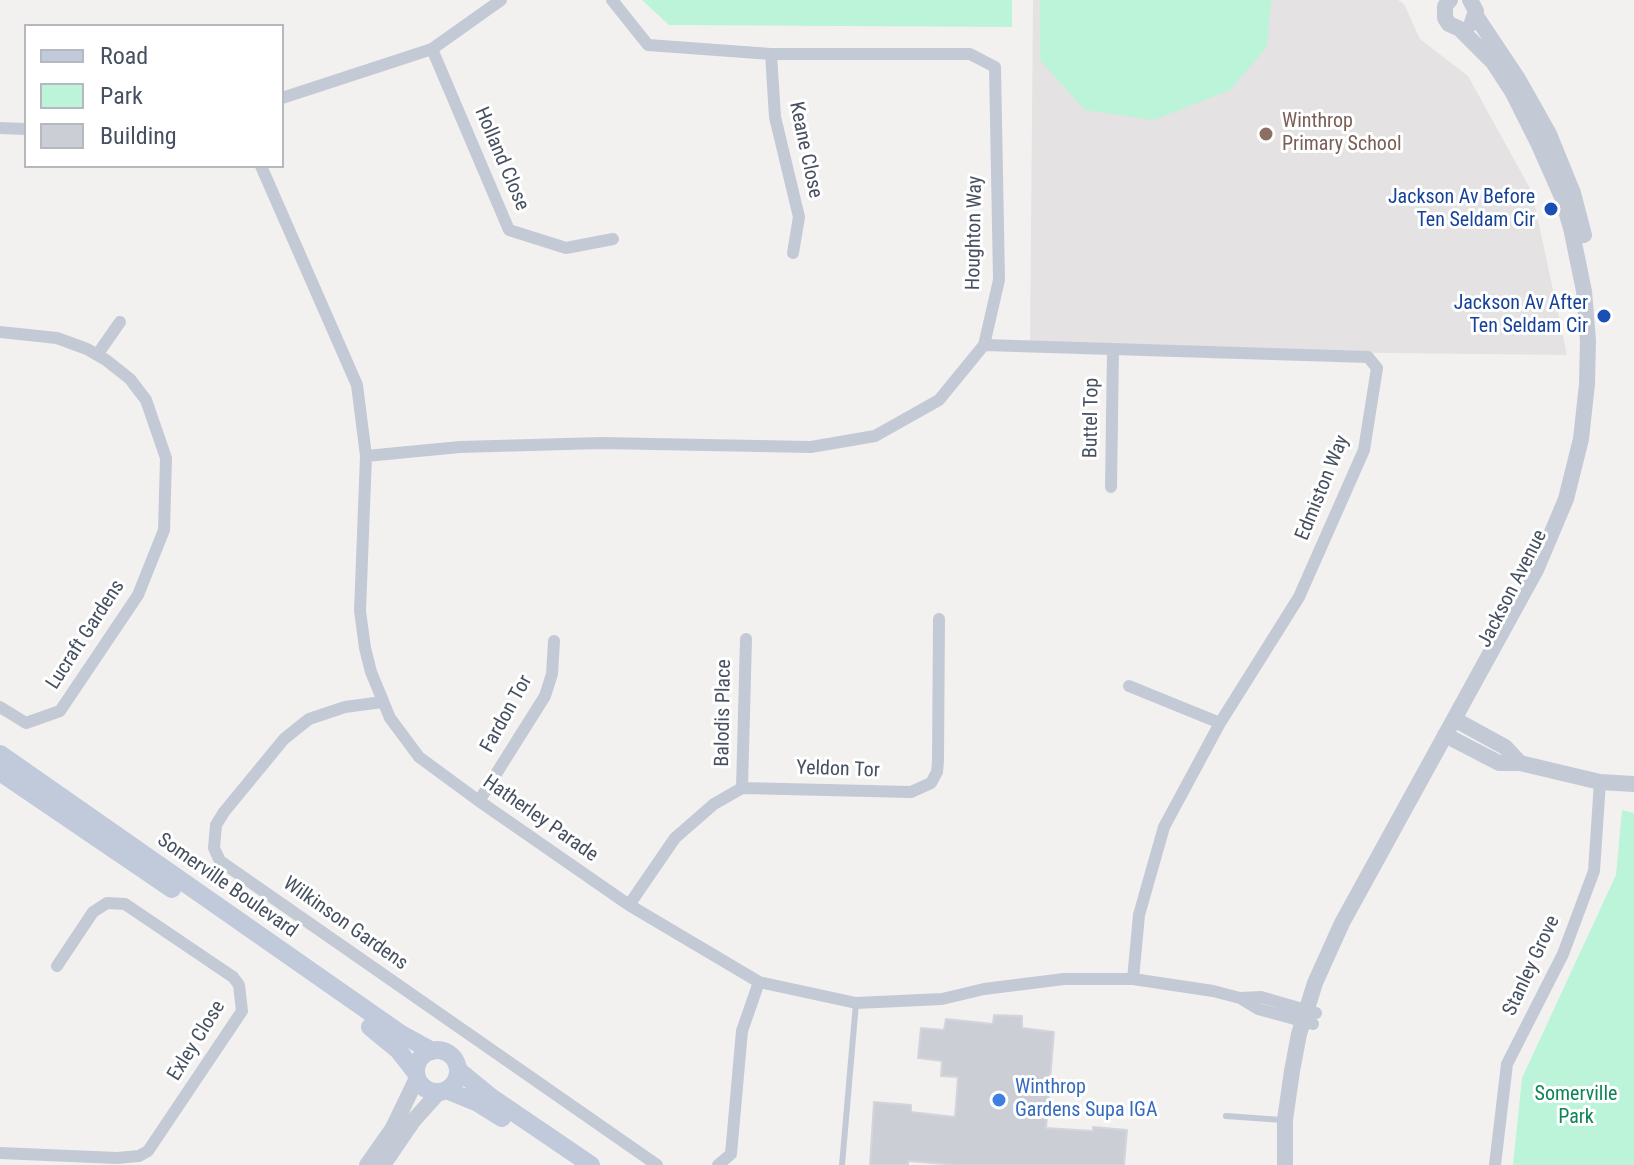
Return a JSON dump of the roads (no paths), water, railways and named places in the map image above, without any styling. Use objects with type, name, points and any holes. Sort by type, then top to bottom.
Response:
[{"type":"main road","name":"Somerville Boulevard","points":[[0,754],[401,1034],[432,1051]]},
{"type":"main road","name":"Somerville Boulevard","points":[[0,772],[383,1036],[416,1075]]},
{"type":"main road","points":[[570,1165],[492,1112],[442,1091],[425,1089],[416,1075],[422,1057],[432,1051],[450,1054],[458,1070],[491,1097],[591,1165]]},
{"type":"main road","points":[[442,1091],[455,1082],[458,1070]]},
{"type":"street","points":[[284,97],[432,49],[501,0]]},
{"type":"street","name":"Houghton Way","points":[[366,456],[460,447],[602,443],[811,447],[875,436],[939,400],[984,345],[999,280],[995,67],[970,54],[771,54],[648,45],[612,0]]},
{"type":"street","points":[[1435,0],[1445,18]]},
{"type":"street","points":[[1445,18],[1445,6],[1450,0]]},
{"type":"street","points":[[1460,29],[1470,25],[1477,7]]},
{"type":"street","name":"Jackson Avenue","points":[[1285,1165],[1285,1120],[1292,1071],[1309,1017],[1352,925],[1450,738],[1537,592],[1566,530],[1588,455],[1598,361],[1593,289],[1582,224],[1573,193],[1535,107],[1477,7]]},
{"type":"street","name":"Jackson Avenue","points":[[1445,18],[1493,62],[1512,91],[1562,197],[1584,291],[1588,362],[1581,439],[1559,519],[1459,722]]},
{"type":"street","name":"Holland Close","points":[[432,49],[509,230],[566,248],[613,239]]},
{"type":"street","name":"Keane Close","points":[[771,54],[775,117],[799,217],[793,253]]},
{"type":"street","points":[[0,128],[24,129]]},
{"type":"street","name":"Hatherley Parade","points":[[262,168],[357,385],[366,456],[360,611],[365,648],[382,702],[403,738],[419,757],[629,905],[759,982],[856,1003],[942,999],[984,989],[1064,979],[1133,979],[1213,991],[1240,998],[1258,1009],[1309,1017]]},
{"type":"street","points":[[97,355],[120,322]]},
{"type":"street","name":"Lucraft Gardens","points":[[0,332],[57,338],[97,355],[130,379],[146,400],[166,458],[164,530],[138,595],[60,711],[26,723],[0,707]]},
{"type":"street","name":"Edmiston Way","points":[[984,345],[1368,357],[1377,368],[1364,450],[1299,597],[1220,723],[1164,827],[1139,915],[1133,979]]},
{"type":"street","name":"Buttel Top","points":[[1111,487],[1113,350]]},
{"type":"street","name":"Yeldon Tor","points":[[742,788],[911,792],[931,783],[938,761],[939,619]]},
{"type":"street","name":"Balodis Place","points":[[742,788],[746,639]]},
{"type":"street","name":"Fardon Tor","points":[[479,801],[545,696],[552,674],[554,641]]},
{"type":"street","points":[[1129,686],[1220,723]]},
{"type":"street","name":"Wilkinson Gardens","points":[[382,702],[345,707],[309,719],[284,739],[216,825],[214,848],[220,861],[657,1165]]},
{"type":"street","points":[[1459,722],[1505,747],[1520,763]]},
{"type":"street","points":[[1450,738],[1499,763],[1520,763],[1600,782],[1634,784]]},
{"type":"street","name":"Stanley Grove","points":[[1495,1165],[1507,1064],[1563,954],[1594,871],[1600,782]]},
{"type":"street","points":[[629,905],[675,838],[714,804],[742,788]]},
{"type":"street","name":"Exley Close","points":[[0,1153],[117,1158],[139,1156],[148,1151],[242,1011],[239,985],[233,977],[125,904],[107,903],[93,912],[57,966]]},
{"type":"street","points":[[718,1165],[731,1154],[742,1031],[759,982]]},
{"type":"street","name":"Jackson Avenue","points":[[1295,1165],[1295,1120],[1309,1017]]},
{"type":"street","points":[[367,1165],[398,1118],[416,1075]]},
{"type":"street","points":[[383,1165],[413,1121],[442,1091]]},
{"type":"lane","points":[[842,1165],[856,1003]]},
{"type":"lane","points":[[1226,1116],[1285,1120]]},
{"type":"place","name":"Winthrop Primary School","points":[[1266,134]]},
{"type":"place","name":"Jackson Av Before Ten Seldam Cir","points":[[1551,209]]},
{"type":"place","name":"Jackson Av After Ten Seldam Cir","points":[[1604,316]]},
{"type":"place","name":"Winthrop Gardens Supa IGA","points":[[999,1100]]},
{"type":"park label","name":"Somerville Park","points":[[1576,1106]]}]
